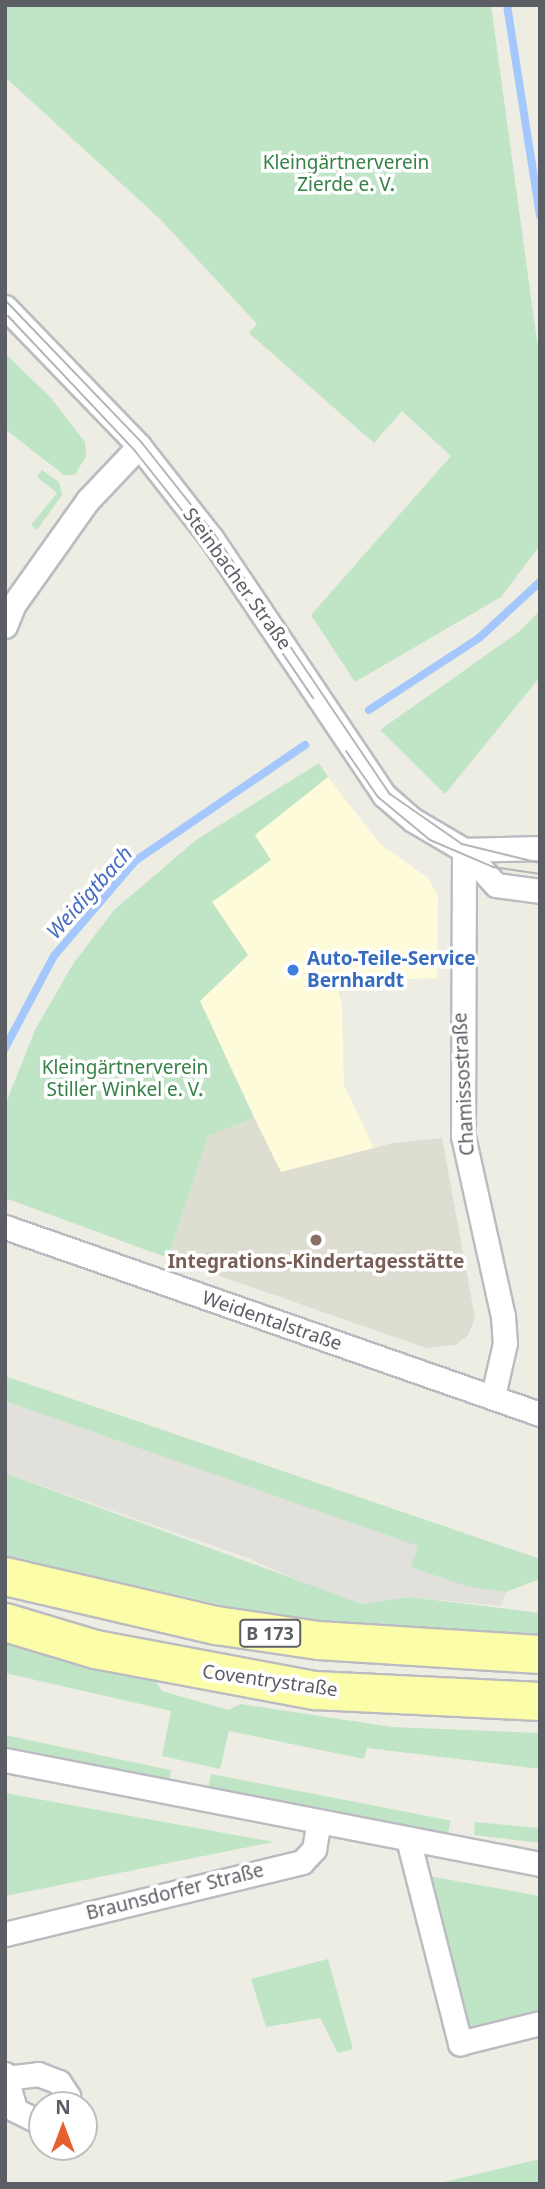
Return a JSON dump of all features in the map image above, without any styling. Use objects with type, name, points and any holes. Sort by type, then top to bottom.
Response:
[{"type":"main road","name":"B 173","points":[[5,1576],[242,1629],[415,1649],[540,1654]]},
{"type":"main road","name":"Coventrystraße","points":[[5,1622],[95,1649],[303,1688],[540,1702]]},
{"type":"street","name":"Steinbacher Straße","points":[[5,307],[139,446],[259,603],[372,780],[413,820],[464,850]]},
{"type":"street","points":[[5,626],[14,604],[88,500],[139,446]]},
{"type":"street","points":[[464,850],[540,848]]},
{"type":"street","points":[[464,850],[496,886],[540,891]]},
{"type":"street","name":"Chamissostraße","points":[[464,850],[463,1136],[503,1316],[505,1343],[493,1396]]},
{"type":"street","name":"Weidentalstraße","points":[[5,1227],[540,1414]]},
{"type":"street","points":[[5,1760],[540,1864]]},
{"type":"street","name":"Braunsdorfer Straße","points":[[5,1934],[302,1861],[314,1849],[319,1822]]},
{"type":"street","points":[[408,1839],[460,2043],[540,2023]]},
{"type":"street","points":[[28,2116],[15,2110],[6,2076],[38,2074],[60,2082],[65,2091]]},
{"type":"shaded area","points":[[328,777],[379,843],[428,878],[438,896],[437,978],[336,982],[342,1006],[344,1085],[374,1148],[281,1173],[200,1001],[248,955],[212,902],[254,835]]},
{"type":"shaded area","name":"Integrations-Kindertagesstätte","points":[[254,1118],[281,1172],[393,1143],[442,1138],[475,1318],[468,1335],[456,1345],[426,1348],[168,1258],[208,1136]]},
{"type":"shaded area","points":[[5,1401],[418,1545],[520,1556],[501,1606],[410,1597],[362,1604],[328,1594],[248,1558],[5,1473]]},
{"type":"green space","name":"Kleingärtnerverein Zierde e. V.","points":[[5,5],[491,5],[540,363],[540,545],[501,597],[355,682],[311,615],[451,456],[402,411],[374,443],[249,333],[257,324],[160,219],[5,77]]},
{"type":"green space","points":[[5,353],[51,398],[85,442],[86,456],[75,475],[64,475],[5,429]]},
{"type":"green space","points":[[42,470],[59,482],[62,495],[37,530],[31,525],[57,493],[37,477]]},
{"type":"green space","points":[[540,610],[540,677],[445,794],[380,730],[520,631]]},
{"type":"green space","name":"Kleingärtnerverein Stiller Winkel e. V.","points":[[319,763],[328,777],[255,835],[271,860],[212,902],[248,955],[200,1001],[254,1118],[208,1136],[168,1258],[5,1198],[5,1105],[35,1030],[73,964],[114,910],[196,840]]},
{"type":"green space","points":[[5,1376],[540,1559],[540,1579],[506,1592],[466,1586],[411,1567],[418,1546],[5,1401]]},
{"type":"green space","points":[[5,1473],[362,1604],[410,1597],[540,1613],[540,1636],[347,1625],[239,1609],[5,1556]]},
{"type":"green space","points":[[5,1643],[155,1681],[162,1691],[228,1710],[241,1704],[392,1727],[540,1733],[540,1769],[367,1748],[364,1759],[229,1731],[220,1769],[162,1756],[171,1711],[5,1673]]},
{"type":"green space","points":[[5,1735],[171,1770],[169,1782],[5,1747]]},
{"type":"green space","points":[[211,1774],[451,1821],[448,1834],[208,1788]]},
{"type":"green space","points":[[5,1793],[274,1842],[5,1896]]},
{"type":"green space","points":[[475,1822],[540,1828],[540,1843],[474,1835]]},
{"type":"green space","points":[[423,1875],[540,1896],[540,2017],[463,2036]]},
{"type":"green space","points":[[328,1959],[353,2049],[338,2053],[320,2018],[266,2027],[251,1979]]},
{"type":"green space","points":[[540,2159],[540,2184],[435,2184]]},
{"type":"waterway","name":"Weidigtbach","points":[[507,5],[540,215]]},
{"type":"waterway","name":"Weidigtbach","points":[[369,710],[479,638],[540,582]]},
{"type":"waterway","name":"Weidigtbach","points":[[5,1048],[54,956],[135,861],[305,745]]},
{"type":"tram line","points":[[5,300],[142,443],[215,535],[390,794],[462,844],[540,863]]},
{"type":"tram line","points":[[8,316],[135,451],[207,542],[313,698]]},
{"type":"tram line","points":[[346,751],[378,797],[430,840],[493,867],[540,874]]},
{"type":"place","name":"Auto-Teile-Service Bernhardt","points":[[293,970]]},
{"type":"place","name":"Integrations-Kindertagesstätte","points":[[316,1240]]}]
